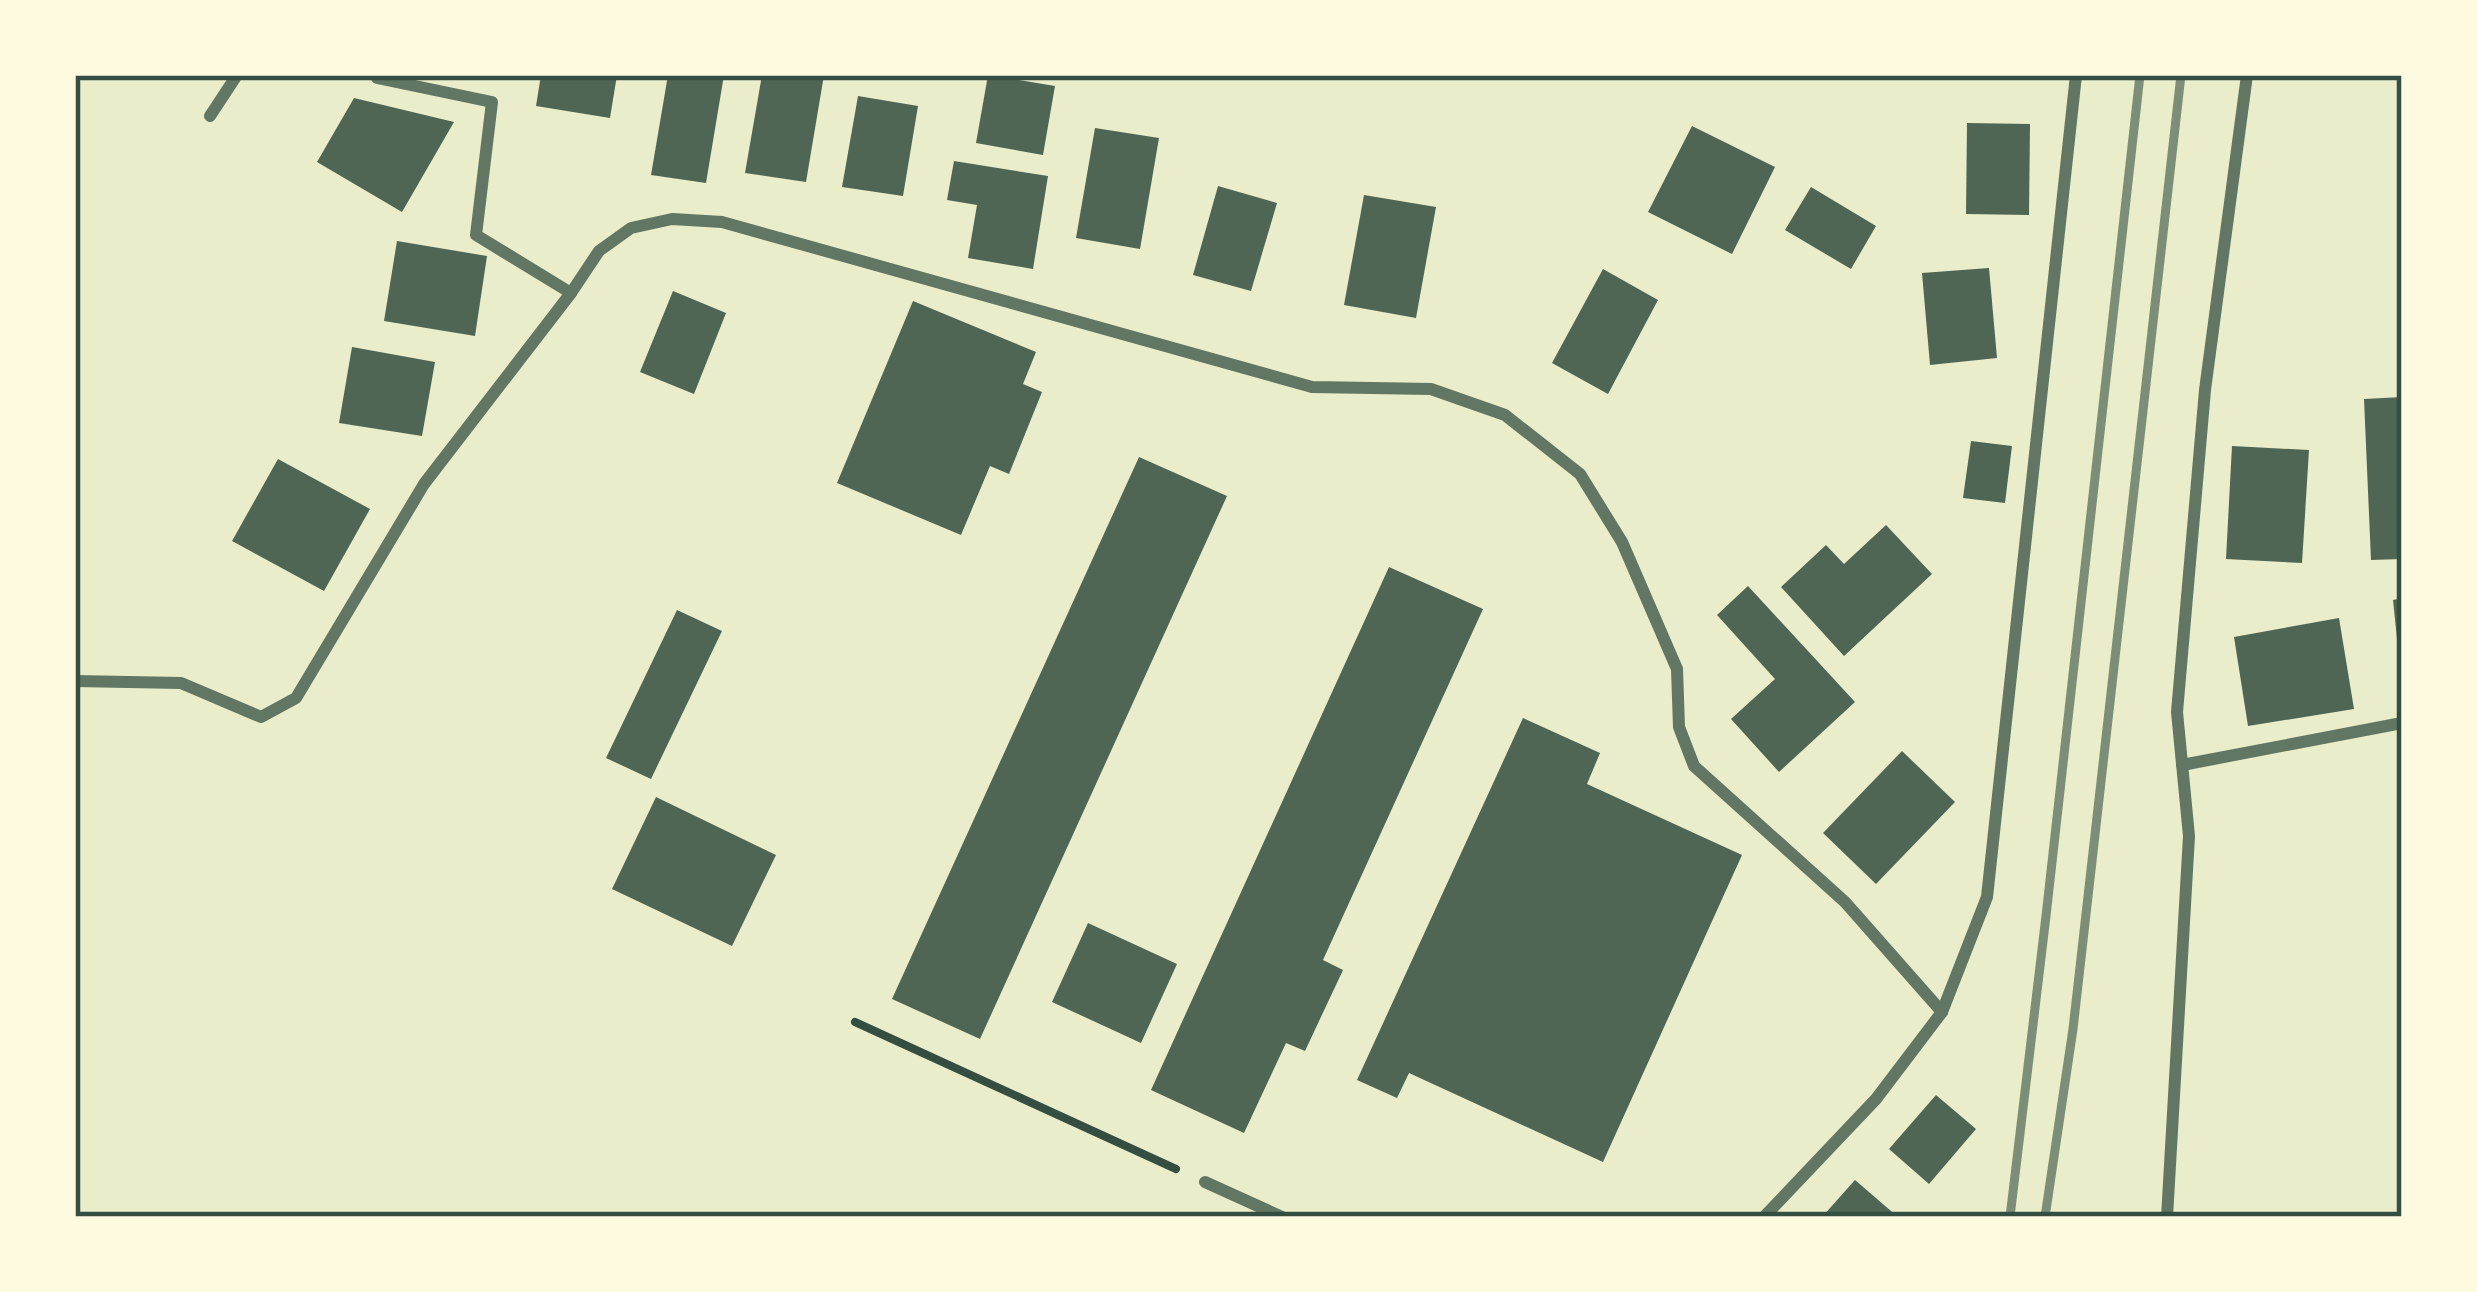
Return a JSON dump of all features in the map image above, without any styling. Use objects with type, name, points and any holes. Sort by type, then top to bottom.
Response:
[{"type":"street","points":[[210,116],[237,75]]},
{"type":"street","points":[[1764,1217],[1876,1099],[1942,1012],[1988,897],[2076,75]]},
{"type":"street","points":[[2168,1217],[2189,836],[2177,712],[2205,390],[2247,75]]},
{"type":"street","points":[[377,78],[492,102],[476,235],[571,293]]},
{"type":"street","points":[[75,681],[181,683],[261,717],[296,698],[424,484],[599,251],[632,228],[672,219],[722,222],[1312,387],[1431,389],[1505,416],[1580,474],[1622,542],[1677,669],[1679,727],[1694,766],[1845,902],[1942,1012]]},
{"type":"street","points":[[2182,764],[2402,723]]},
{"type":"street","points":[[1205,1182],[1282,1217]]},
{"type":"path","points":[[855,1022],[1205,1182]]},
{"type":"building","points":[[541,75],[617,75],[610,118],[536,106]]},
{"type":"building","points":[[668,75],[724,75],[706,183],[651,175]]},
{"type":"building","points":[[762,75],[824,75],[806,182],[745,173]]},
{"type":"building","points":[[988,75],[1055,86],[1043,155],[976,143]]},
{"type":"building","points":[[858,96],[918,106],[903,196],[842,187]]},
{"type":"building","points":[[354,98],[454,122],[402,212],[317,162]]},
{"type":"building","points":[[1967,123],[2030,124],[2029,215],[1966,214]]},
{"type":"building","points":[[1692,126],[1775,167],[1732,254],[1648,212]]},
{"type":"building","points":[[1095,128],[1159,138],[1140,249],[1076,238]]},
{"type":"building","points":[[954,161],[1048,176],[1033,269],[968,258],[977,205],[947,200]]},
{"type":"building","points":[[1218,186],[1277,203],[1251,291],[1193,275]]},
{"type":"building","points":[[1811,187],[1876,226],[1851,269],[1785,230]]},
{"type":"building","points":[[1364,195],[1436,207],[1416,318],[1344,305]]},
{"type":"building","points":[[397,241],[487,256],[475,336],[384,321]]},
{"type":"building","points":[[1989,268],[1997,358],[1930,365],[1922,273]]},
{"type":"building","points":[[1603,269],[1658,300],[1608,394],[1552,363]]},
{"type":"building","points":[[673,291],[726,313],[694,394],[640,372]]},
{"type":"building","points":[[913,301],[1036,352],[1023,384],[1042,392],[1009,474],[990,466],[961,535],[837,483]]},
{"type":"building","points":[[352,347],[435,362],[422,436],[339,423]]},
{"type":"building","points":[[2402,397],[2402,559],[2371,560],[2364,399]]},
{"type":"building","points":[[1971,441],[2012,446],[2005,503],[1963,498]]},
{"type":"building","points":[[2232,446],[2309,450],[2302,563],[2226,559]]},
{"type":"building","points":[[1139,457],[1227,496],[980,1039],[892,999]]},
{"type":"building","points":[[278,459],[370,509],[324,591],[232,541]]},
{"type":"building","points":[[1886,525],[1932,574],[1844,656],[1781,587],[1826,545],[1844,564]]},
{"type":"building","points":[[1389,567],[1483,609],[1323,960],[1343,970],[1305,1051],[1286,1043],[1244,1133],[1151,1090]]},
{"type":"building","points":[[1748,586],[1855,702],[1779,772],[1731,719],[1775,679],[1717,615]]},
{"type":"building","points":[[2402,598],[2402,657],[2399,658],[2393,600]]},
{"type":"building","points":[[677,610],[722,631],[651,779],[606,758]]},
{"type":"building","points":[[2339,618],[2354,709],[2248,726],[2234,637]]},
{"type":"building","points":[[1523,718],[1600,753],[1587,784],[1742,855],[1603,1162],[1409,1073],[1397,1098],[1357,1080]]},
{"type":"building","points":[[1902,751],[1955,802],[1876,884],[1823,833]]},
{"type":"building","points":[[656,797],[776,855],[732,946],[612,889]]},
{"type":"building","points":[[1088,923],[1177,964],[1141,1043],[1052,1002]]},
{"type":"building","points":[[1936,1095],[1976,1129],[1929,1184],[1889,1149]]},
{"type":"building","points":[[1855,1180],[1898,1217],[1822,1217]]},
{"type":"railway","points":[[2010,1217],[2140,75]]},
{"type":"railway","points":[[2045,1217],[2073,1029],[2181,75]]}]
